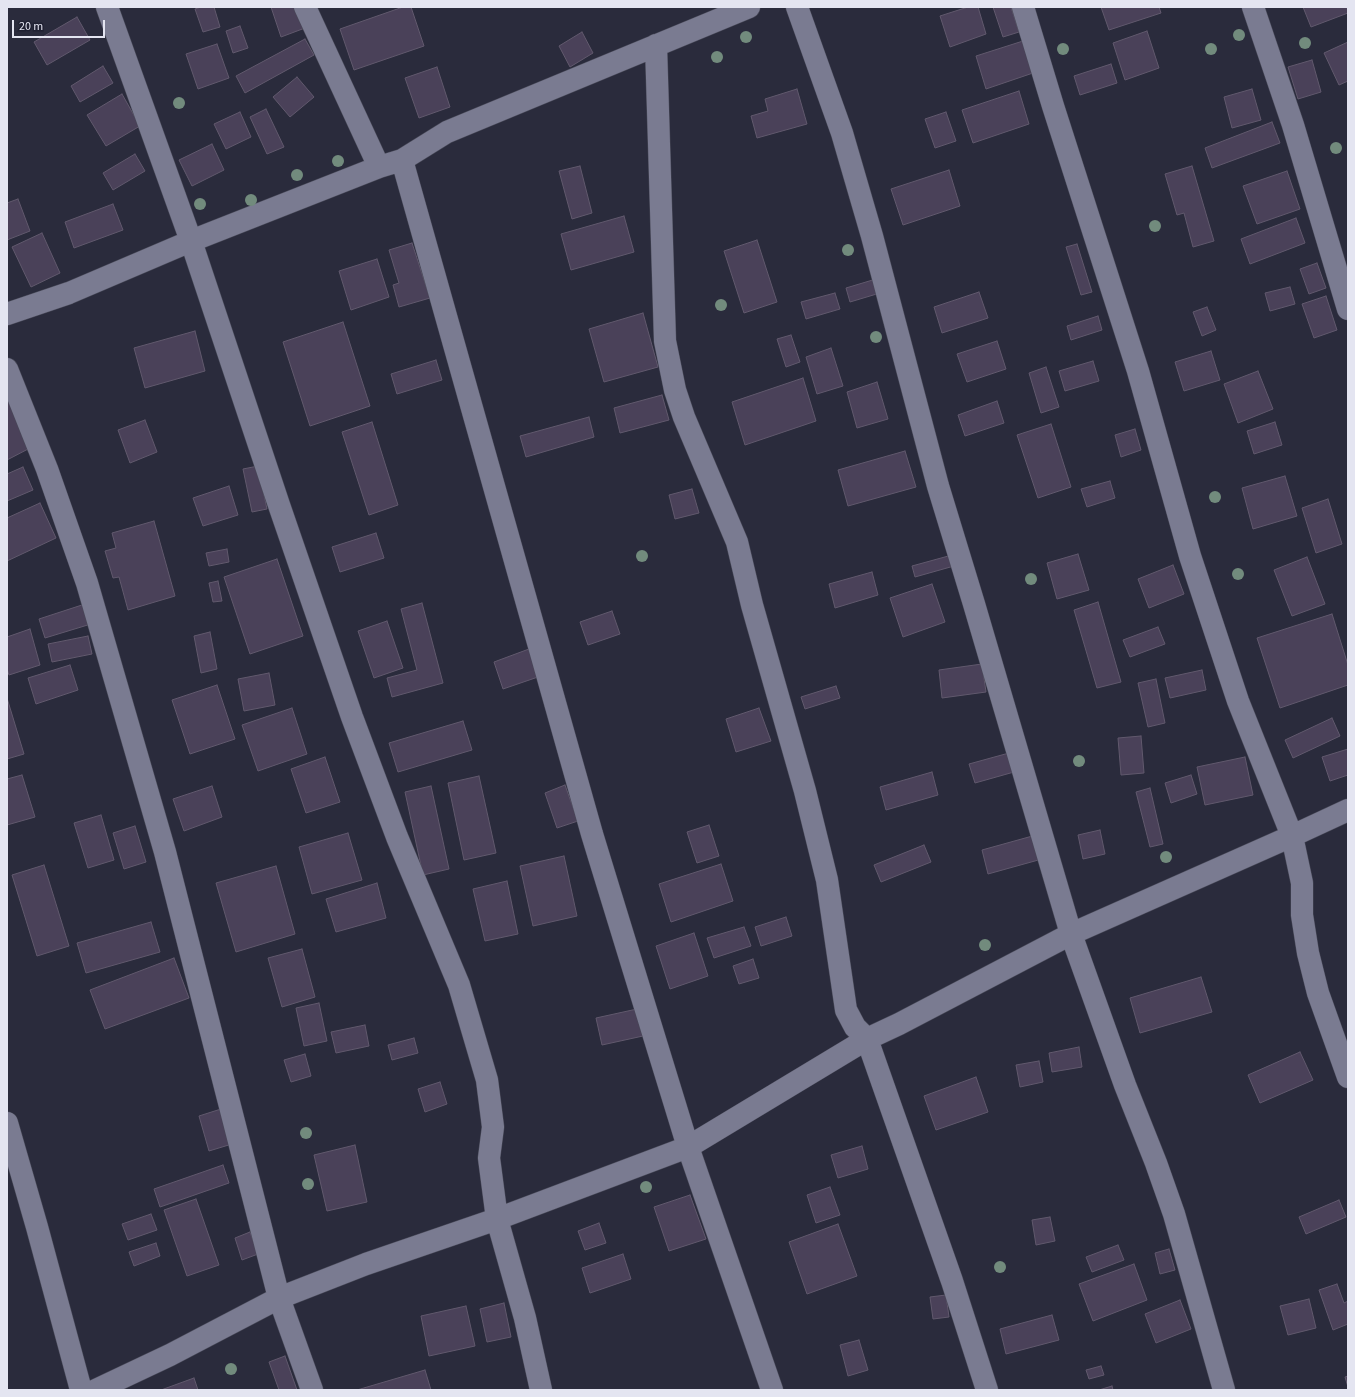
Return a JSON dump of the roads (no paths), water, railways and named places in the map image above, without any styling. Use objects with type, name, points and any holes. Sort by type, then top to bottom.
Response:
[{"type":"street","points":[[107,7],[191,241],[271,483],[352,718],[397,837],[459,985],[487,1080],[493,1127],[489,1158],[497,1219],[525,1318],[541,1390]]},
{"type":"street","points":[[305,7],[379,167]]},
{"type":"street","points":[[7,314],[70,293],[191,241],[379,167],[402,160],[447,132],[749,7]]},
{"type":"street","points":[[797,7],[842,133],[872,236],[938,486],[1071,934],[1125,1085],[1156,1163],[1174,1214],[1224,1390]]},
{"type":"street","points":[[1023,7],[1053,106],[1138,371],[1190,556],[1238,701],[1292,836],[1302,883],[1302,915],[1308,953],[1318,993],[1348,1077]]},
{"type":"street","points":[[1253,7],[1294,125],[1348,308]]},
{"type":"street","points":[[656,45],[665,341],[675,390],[684,417],[737,542],[752,605],[805,791],[827,880],[846,1010],[855,1027],[867,1039],[952,1281],[987,1390]]},
{"type":"street","points":[[402,160],[592,834],[688,1147],[772,1390]]},
{"type":"street","points":[[7,369],[47,469],[87,583],[165,852],[279,1298],[312,1390]]},
{"type":"street","points":[[96,1390],[170,1355],[279,1298],[366,1264],[497,1219],[688,1147],[867,1039],[899,1024],[1071,934],[1348,810]]},
{"type":"street","points":[[7,1123],[81,1390]]}]
